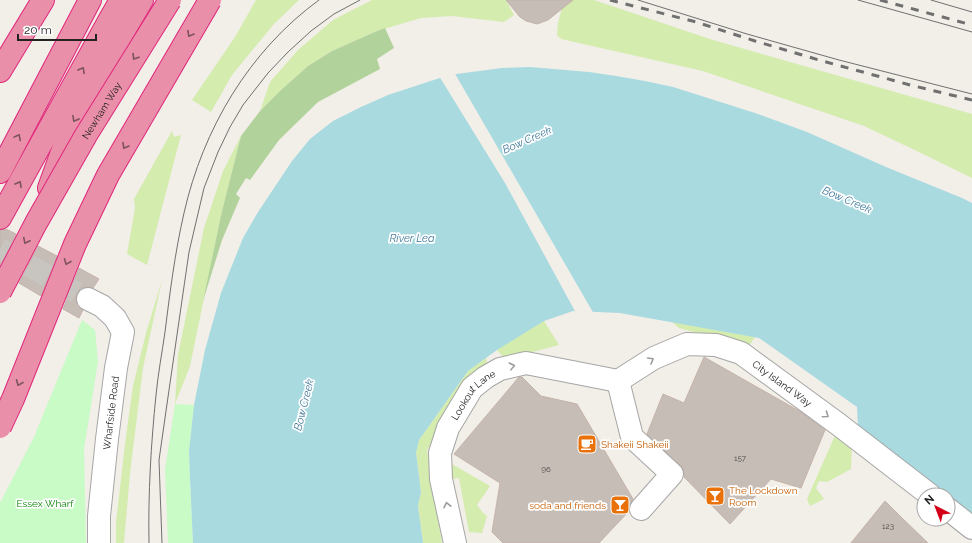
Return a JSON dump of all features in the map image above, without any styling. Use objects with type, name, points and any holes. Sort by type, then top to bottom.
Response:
[{"type":"highway","points":[[0,71],[43,0]]},
{"type":"highway","points":[[0,172],[90,0]]},
{"type":"highway","points":[[0,218],[121,0]]},
{"type":"highway","name":"Newham Way","points":[[36,223],[71,127],[142,0]]},
{"type":"highway","name":"Newham Way","points":[[0,292],[36,223],[86,135],[170,0]]},
{"type":"highway","points":[[0,427],[13,399],[75,244],[108,175],[210,0]]},
{"type":"street","name":"Wharfside Road","points":[[88,299],[102,306],[115,318],[123,332],[116,368],[106,446],[99,516],[99,543]]},
{"type":"street","name":"City Island Way","points":[[618,381],[654,358],[687,344],[716,345],[741,353],[838,424],[920,487]]},
{"type":"street","name":"Lookout Lane","points":[[455,543],[441,479],[440,453],[448,428],[472,388],[486,377],[500,369],[526,363],[618,381]]},
{"type":"street","points":[[618,381],[632,437],[672,474],[641,509]]},
{"type":"street","points":[[956,515],[972,528]]},
{"type":"green space","points":[[256,0],[299,0],[274,24],[232,75],[211,112],[192,100],[235,37]]},
{"type":"green space","points":[[372,0],[506,0],[514,15],[504,22],[452,16],[421,18],[377,31],[332,51],[308,66],[260,111],[270,82],[298,50],[333,20]]},
{"type":"green space","points":[[564,0],[594,0],[713,40],[972,114],[972,178],[864,126],[703,71],[561,39],[557,35],[558,23]]},
{"type":"green space","points":[[385,28],[394,48],[377,59],[380,69],[318,102],[279,140],[250,180],[246,178],[236,194],[240,198],[222,240],[203,301],[222,211],[241,136],[260,111],[308,66],[332,51]]},
{"type":"green space","points":[[172,131],[174,137],[181,135],[147,265],[127,254],[135,208],[134,199]]},
{"type":"green space","points":[[241,136],[222,211],[190,366],[175,404],[178,355],[204,228],[223,171]]},
{"type":"green space","points":[[162,280],[143,368],[130,473],[124,543],[116,543],[116,523],[133,386],[146,333]]},
{"type":"green space","name":"Essex Wharf","points":[[82,320],[95,330],[98,362],[84,449],[86,543],[0,543],[0,503],[34,437]]},
{"type":"green space","points":[[544,321],[559,345],[505,359],[497,350],[522,331]]},
{"type":"green space","points":[[672,322],[755,337],[748,347],[679,328]]},
{"type":"green space","points":[[486,358],[488,367],[468,385],[427,450],[442,543],[423,543],[418,506],[421,492],[416,453],[419,440],[468,371]]},
{"type":"green space","points":[[175,404],[194,405],[189,451],[193,543],[168,543],[165,470]]},
{"type":"green space","points":[[837,431],[852,441],[851,469],[827,482],[819,481],[816,488],[824,499],[810,506],[807,499]]},
{"type":"green space","points":[[445,460],[490,486],[477,505],[487,516],[482,533],[469,532],[459,478],[447,480]]},
{"type":"water","name":"River Lea","points":[[530,67],[589,72],[673,87],[755,113],[807,132],[972,203],[972,513],[956,503],[956,487],[934,487],[900,461],[858,427],[857,407],[759,338],[620,313],[573,311],[544,321],[497,350],[468,371],[419,440],[416,453],[421,492],[418,506],[423,543],[193,543],[189,451],[194,405],[205,350],[221,293],[243,238],[258,212],[292,161],[310,139],[333,121],[388,95],[449,75],[502,68]]},
{"type":"pier","points":[[454,72],[594,314],[576,313],[505,183],[439,76]]},
{"type":"building","points":[[506,0],[573,0],[548,20],[537,24],[526,21],[520,17]]},
{"type":"building","points":[[6,229],[16,234],[0,265],[0,230]]},
{"type":"building","points":[[38,246],[57,256],[41,296],[19,283]]},
{"type":"building","points":[[79,268],[99,279],[93,288],[81,288],[77,294],[77,306],[83,310],[79,318],[63,309]]},
{"type":"building","points":[[704,357],[801,412],[825,430],[801,488],[771,479],[730,524],[684,477],[684,471],[680,465],[647,434],[663,394],[684,403]]},
{"type":"building","points":[[519,377],[522,377],[541,396],[577,404],[633,499],[629,506],[629,511],[599,543],[503,543],[492,532],[500,483],[454,454]]},
{"type":"building","points":[[885,501],[900,516],[928,543],[851,543]]},
{"type":"tunnel","points":[[0,249],[88,299]]},
{"type":"tram line","points":[[149,543],[150,469],[157,387],[175,257],[192,182],[203,151],[232,94],[271,43],[294,20],[319,0]]},
{"type":"tram line","points":[[162,543],[159,460],[189,252],[204,188],[218,152],[230,127],[243,105],[268,73],[311,31],[334,14],[360,0]]},
{"type":"tram line","points":[[638,0],[747,34],[839,60],[972,94]]},
{"type":"tram line","points":[[858,0],[972,32]]},
{"type":"tram line","points":[[931,0],[972,12]]},
{"type":"railway","points":[[610,0],[696,22],[819,60],[972,100]]},
{"type":"railway","points":[[880,0],[972,25]]},
{"type":"place","name":"Shakeii Shakeii","points":[[587,444]]},
{"type":"place","name":"The Lockdown Room","points":[[715,496]]},
{"type":"place","name":"soda and friends","points":[[620,505]]},
{"type":"water label","name":"Bow Creek","points":[[527,140]]},
{"type":"water label","name":"Bow Creek","points":[[847,200]]},
{"type":"water label","name":"Bow Creek","points":[[304,405]]}]
